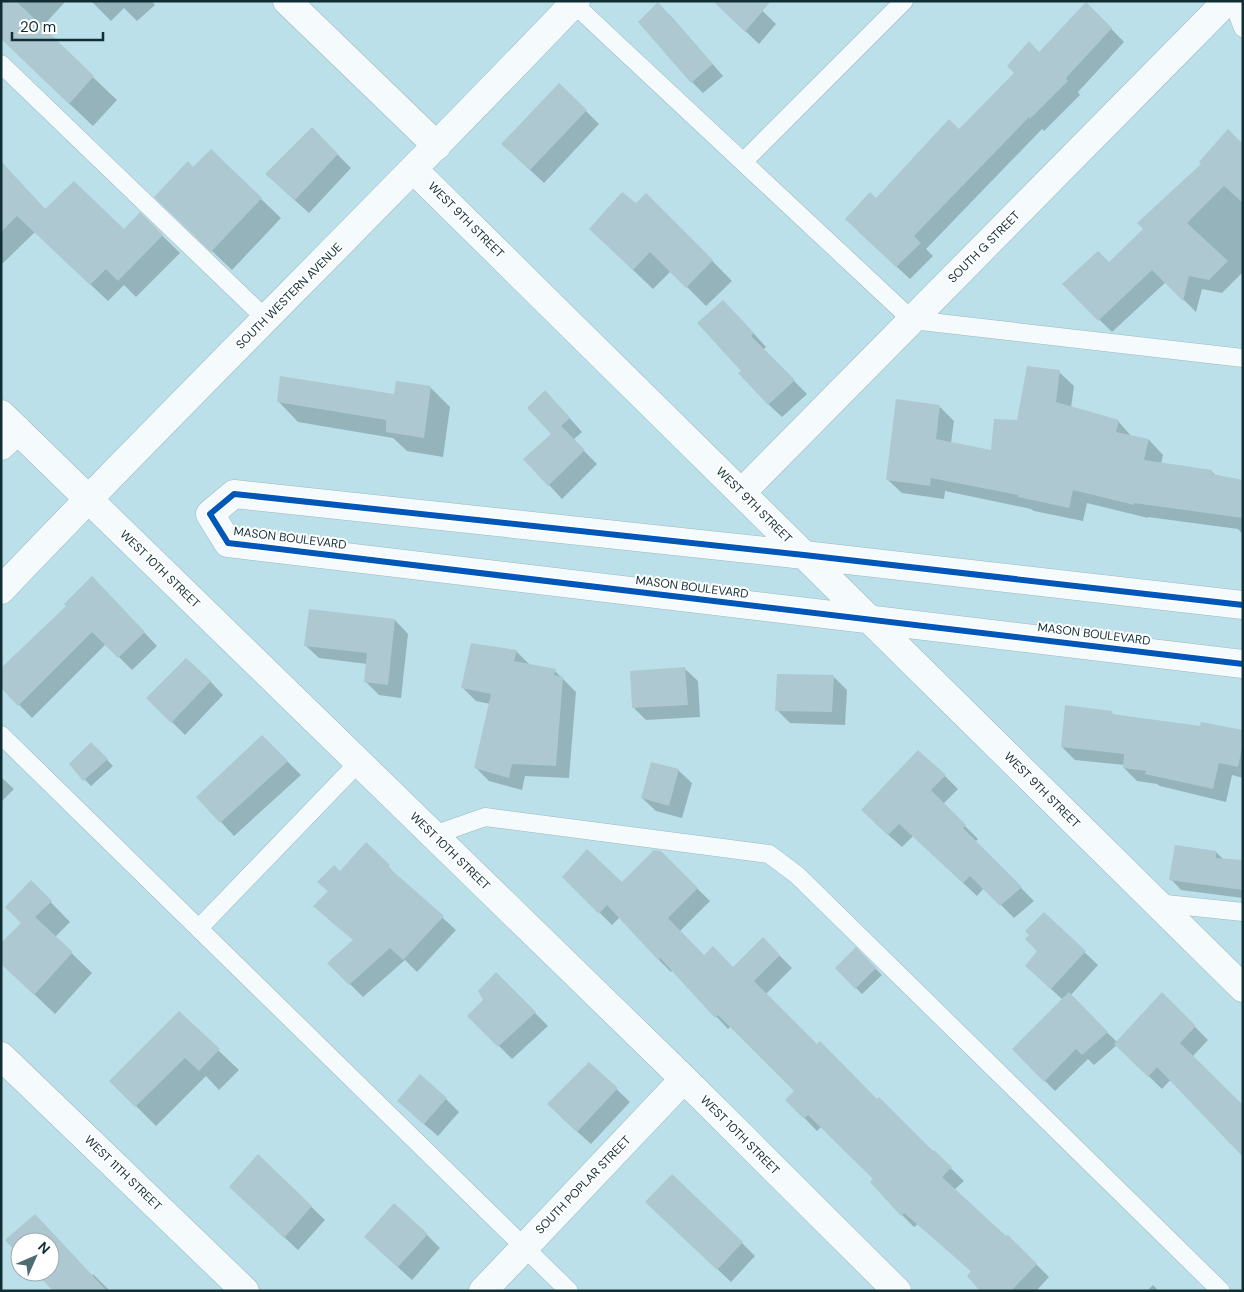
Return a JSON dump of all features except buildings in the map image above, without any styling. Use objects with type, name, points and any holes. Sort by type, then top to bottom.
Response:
[{"type":"street","points":[[287,1],[438,146]]},
{"type":"street","name":"SOUTH G STREET","points":[[742,492],[1227,1]]},
{"type":"street","name":"SOUTH WESTERN AVENUE","points":[[1,590],[88,499],[438,146],[575,3]]},
{"type":"street","name":"WEST 9TH STREET","points":[[414,170],[1243,988]]},
{"type":"street","name":"WEST 10TH STREET","points":[[7,430],[88,499],[684,1079],[897,1291]]},
{"type":"street","name":"MASON BOULEVARD","points":[[1243,605],[804,555],[234,494],[210,514],[228,543],[1243,664]]},
{"type":"street","name":"WEST 11TH STREET","points":[[1,1056],[245,1291]]},
{"type":"street","name":"SOUTH POPLAR STREET","points":[[482,1291],[684,1079]]},
{"type":"lane","points":[[743,162],[904,1]]},
{"type":"lane","points":[[1233,1],[1243,28]]},
{"type":"lane","points":[[575,3],[912,320],[1243,358]]},
{"type":"lane","points":[[1,64],[266,319]]},
{"type":"lane","points":[[1,735],[569,1291]]},
{"type":"lane","points":[[199,928],[358,762]]},
{"type":"lane","points":[[434,835],[485,817],[769,854],[797,875],[1221,1291]]},
{"type":"lane","points":[[1156,903],[1243,912]]},
{"type":"cycle path","points":[[1243,605],[804,555],[234,494],[210,514],[228,543],[1243,664]]}]
